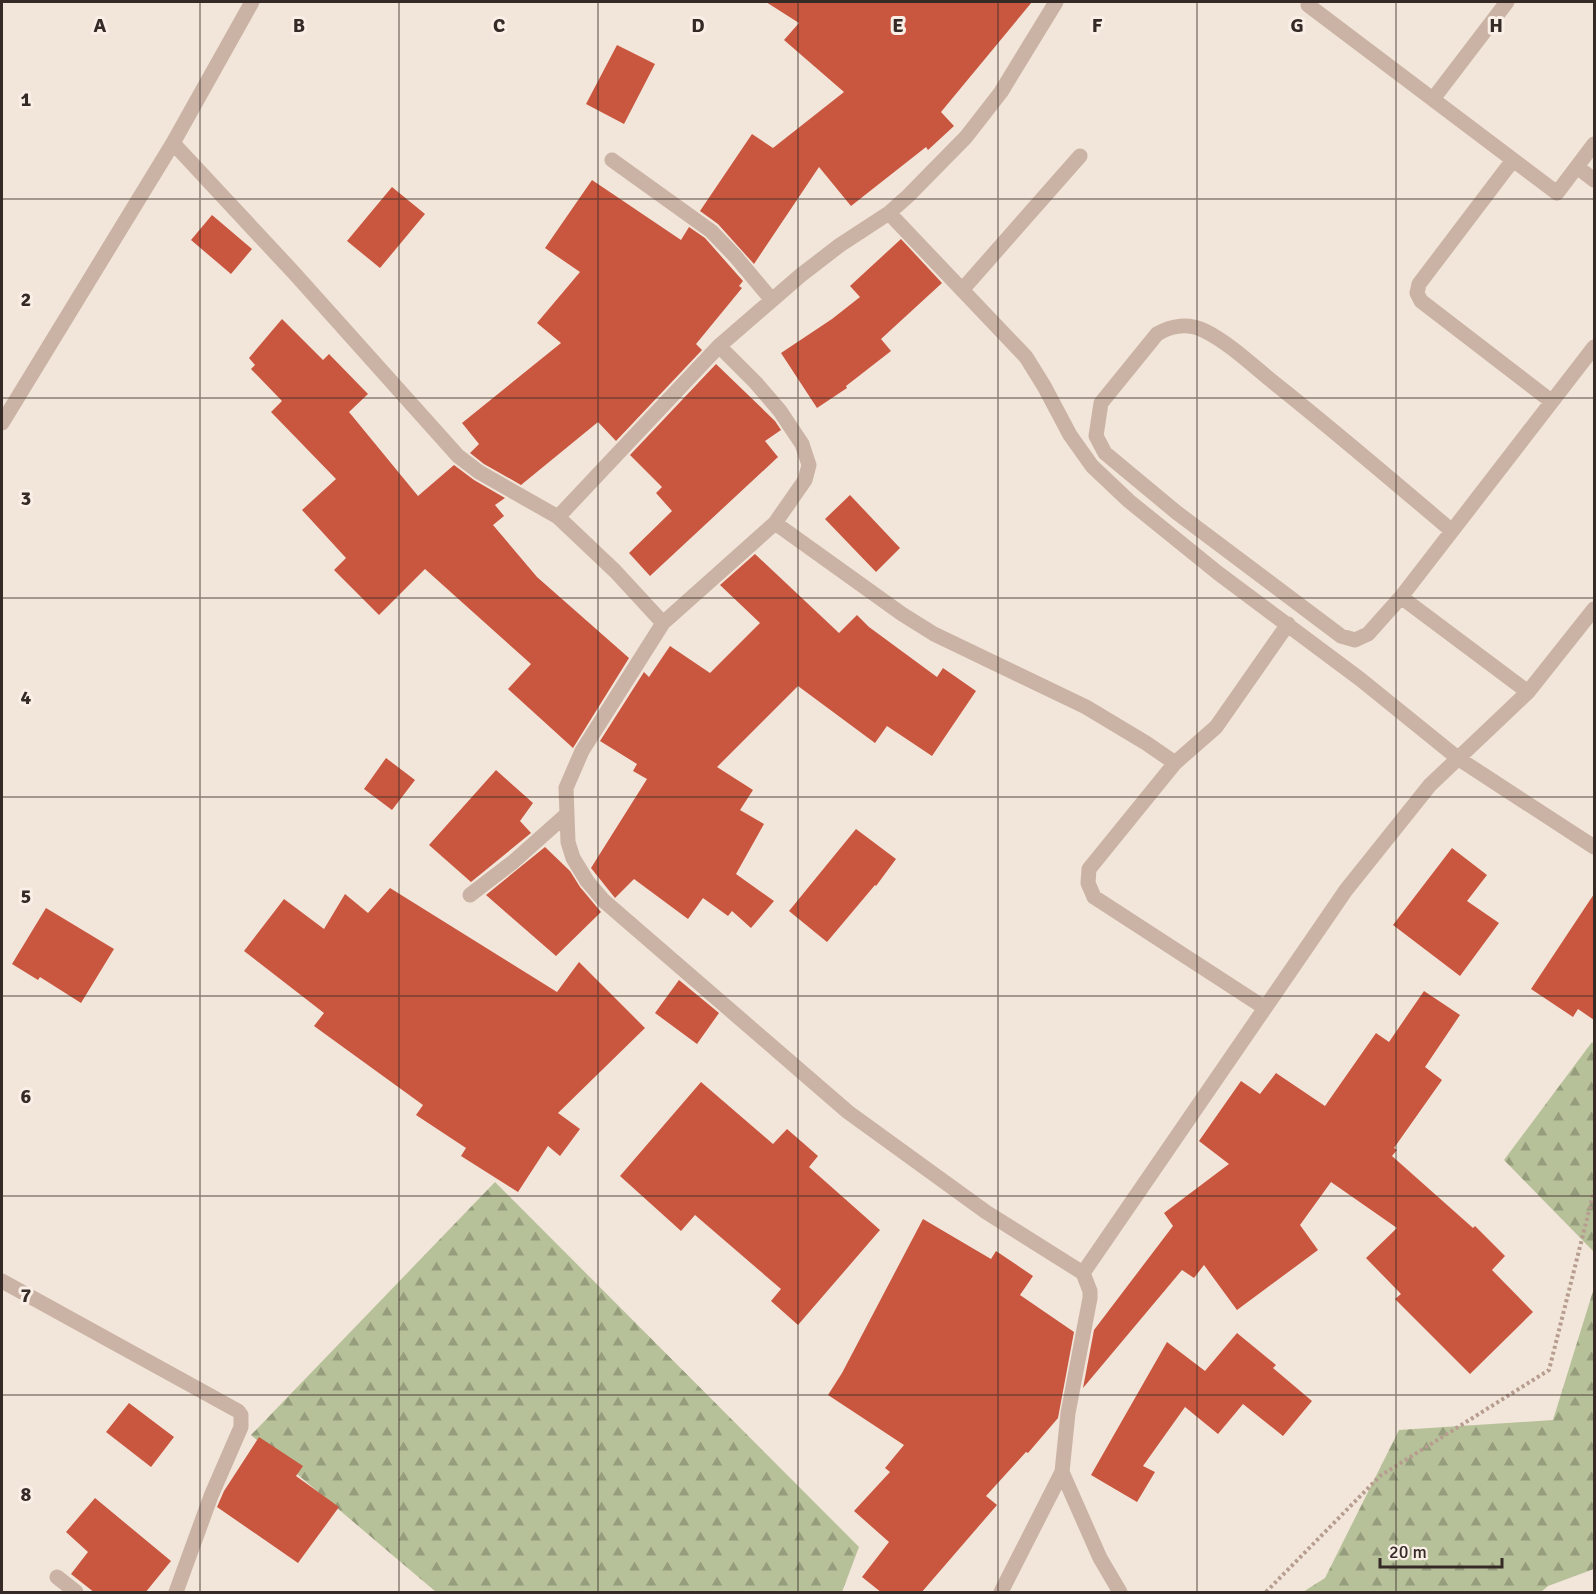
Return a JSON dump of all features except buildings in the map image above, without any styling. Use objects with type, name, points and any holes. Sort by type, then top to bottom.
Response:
[{"type":"street","points":[[2,423],[173,143],[252,2]]},
{"type":"street","points":[[558,517],[719,346],[771,299],[840,245],[889,213],[966,137],[1001,92],[1056,2]]},
{"type":"street","points":[[1310,2],[1308,4],[1557,193],[1594,144]]},
{"type":"street","points":[[1433,99],[1507,2]]},
{"type":"street","points":[[173,143],[295,274],[458,456],[503,487],[558,517],[663,622]]},
{"type":"street","points":[[962,290],[1080,156]]},
{"type":"street","points":[[612,160],[711,231],[771,299]]},
{"type":"street","points":[[1514,160],[1419,284],[1417,293],[1421,301],[1551,401]]},
{"type":"street","points":[[1577,167],[1594,180]]},
{"type":"street","points":[[889,213],[1026,357],[1070,435],[1092,466],[1129,501],[1218,573],[1288,624],[1459,759],[1594,847]]},
{"type":"street","points":[[1452,531],[1315,416],[1233,350],[1204,330],[1186,326],[1169,327],[1157,334],[1101,403],[1096,436],[1106,453],[1176,512],[1341,636],[1355,640],[1368,634],[1401,597],[1452,531],[1551,401],[1594,347]]},
{"type":"street","points":[[719,346],[780,411],[802,444],[809,465],[805,480],[775,523],[751,547],[663,622],[582,751],[566,788],[568,842],[573,858],[587,881],[604,901],[848,1112],[986,1212],[1083,1273],[1090,1290],[1090,1298],[1068,1413],[1062,1472],[1001,1593]]},
{"type":"street","points":[[775,523],[902,614],[962,648],[1086,707],[1175,763]]},
{"type":"street","points":[[1401,597],[1528,692]]},
{"type":"street","points":[[1083,1273],[1346,890],[1430,785],[1528,692],[1594,609]]},
{"type":"street","points":[[1265,1008],[1094,897],[1088,883],[1089,869],[1175,763],[1216,728],[1288,624]]},
{"type":"street","points":[[470,895],[513,862],[567,814]]},
{"type":"street","points":[[2,1281],[238,1411],[241,1415],[241,1427],[211,1496],[176,1593]]},
{"type":"street","points":[[1062,1472],[1100,1558],[1120,1593]]},
{"type":"street","points":[[57,1577],[76,1593]]},
{"type":"path","points":[[1266,1593],[1380,1476],[1549,1370],[1594,1191]]},
{"type":"green space","points":[[1592,1042],[1594,1044],[1594,1252],[1504,1160]]},
{"type":"green space","points":[[495,1182],[859,1547],[842,1592],[436,1592],[251,1435]]},
{"type":"green space","points":[[1594,1288],[1594,1569],[1548,1586],[1541,1592],[1303,1592],[1325,1578],[1399,1430],[1553,1420]]}]
